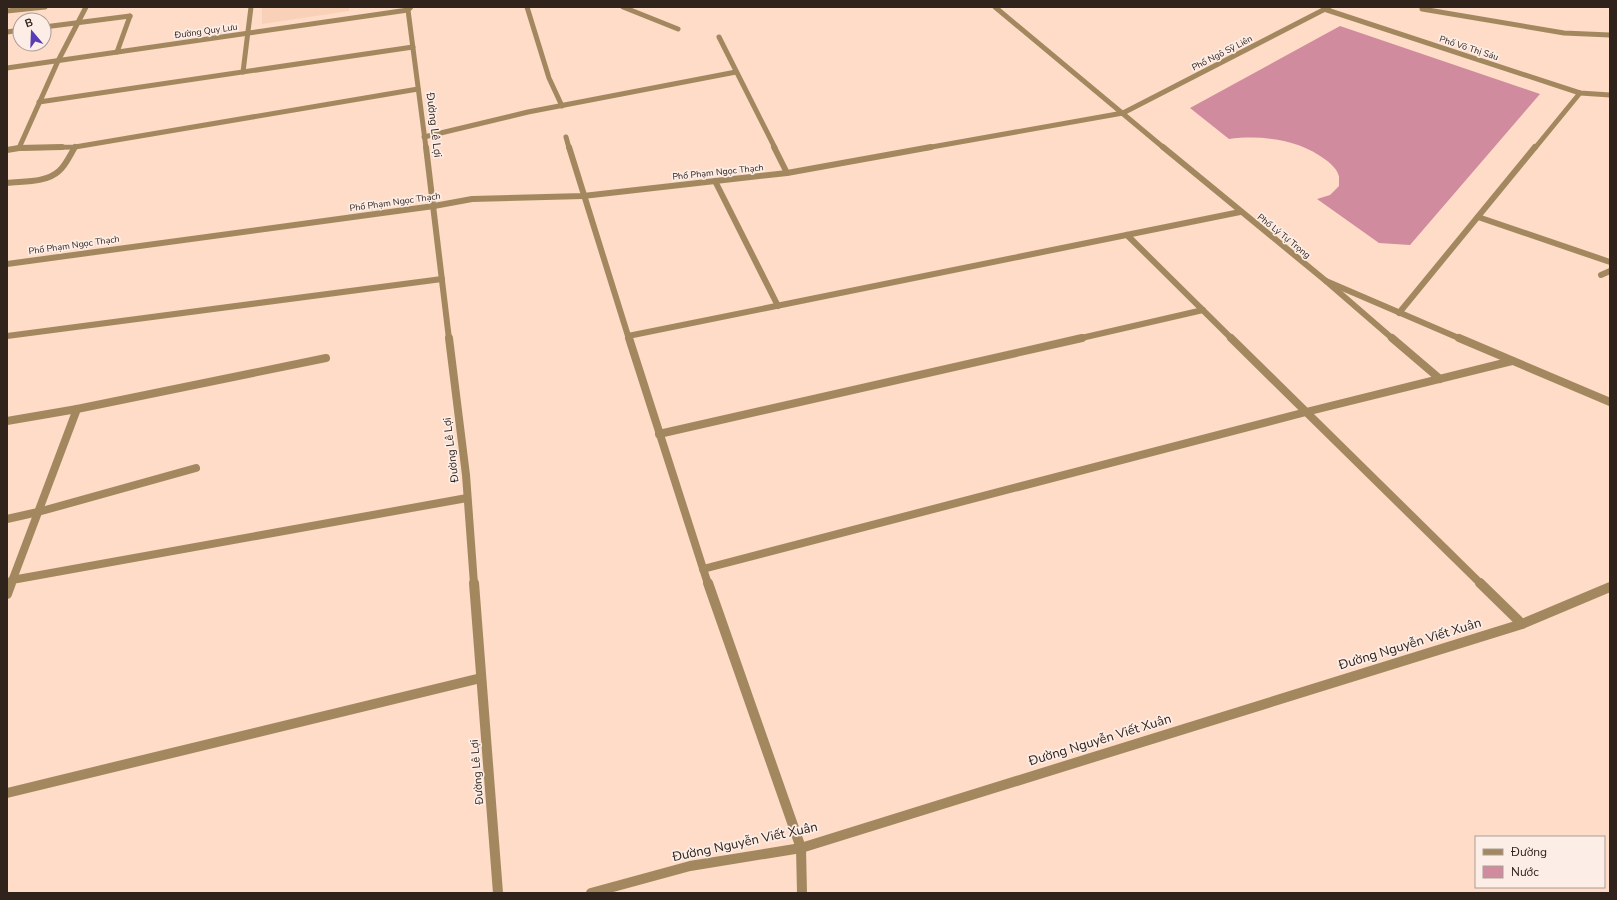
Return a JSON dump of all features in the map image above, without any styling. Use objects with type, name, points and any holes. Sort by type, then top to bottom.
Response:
[{"type":"street","points":[[7,11],[45,7]]},
{"type":"street","points":[[19,148],[58,61],[86,7]]},
{"type":"street","points":[[242,72],[249,33],[251,7]]},
{"type":"street","points":[[527,7],[549,78],[562,106]]},
{"type":"street","points":[[623,7],[678,29]]},
{"type":"street","name":"Phố Lý Tự Trọng","points":[[995,7],[1326,282],[1610,402]]},
{"type":"street","name":"Đường Quy Lưu","points":[[7,68],[409,8]]},
{"type":"street","name":"Đường Lê Lợi","points":[[409,8],[466,475],[498,893]]},
{"type":"street","name":"Phố Ngô Sỹ Liên","points":[[788,173],[1123,113],[1327,8]]},
{"type":"street","name":"Phố Võ Thị Sáu","points":[[1327,8],[1580,93],[1610,95]]},
{"type":"street","points":[[1422,9],[1564,33],[1610,35]]},
{"type":"street","points":[[52,26],[130,16],[117,52]]},
{"type":"street","points":[[719,37],[788,173]]},
{"type":"street","points":[[39,102],[413,47]]},
{"type":"street","points":[[424,137],[562,106],[736,72]]},
{"type":"street","points":[[7,150],[19,148],[75,147],[418,89]]},
{"type":"street","points":[[1400,313],[1580,93]]},
{"type":"street","points":[[566,137],[583,196],[703,569],[801,848],[802,893]]},
{"type":"street","points":[[7,183],[36,180],[53,175],[60,170],[75,147]]},
{"type":"street","name":"Phố Phạm Ngọc Thạch","points":[[7,264],[434,206],[472,199],[583,196],[788,173]]},
{"type":"street","points":[[715,181],[778,306]]},
{"type":"street","points":[[628,336],[1240,212]]},
{"type":"street","points":[[1478,217],[1610,262]]},
{"type":"street","points":[[1127,235],[1522,624]]},
{"type":"street","points":[[1601,275],[1610,271]]},
{"type":"street","points":[[7,336],[442,279]]},
{"type":"street","points":[[1326,282],[1440,379]]},
{"type":"street","points":[[659,434],[1203,310]]},
{"type":"street","points":[[7,421],[77,409],[326,358]]},
{"type":"street","points":[[703,569],[1306,412],[1512,361]]},
{"type":"street","points":[[7,594],[77,409]]},
{"type":"street","points":[[7,518],[38,512],[196,468]]},
{"type":"street","points":[[12,580],[467,498]]},
{"type":"street","name":"Đường Nguyễn Viết Xuân","points":[[591,893],[690,866],[801,848],[1522,624],[1610,587]]},
{"type":"street","points":[[7,793],[481,678]]},
{"type":"shaded area","points":[[262,7],[349,7],[349,11],[262,24]]},
{"type":"water","points":[[1340,26],[1540,94],[1410,245],[1379,243],[1317,199],[1330,195],[1339,186],[1339,177],[1332,165],[1315,153],[1304,147],[1280,140],[1267,138],[1229,139],[1190,108]]}]
